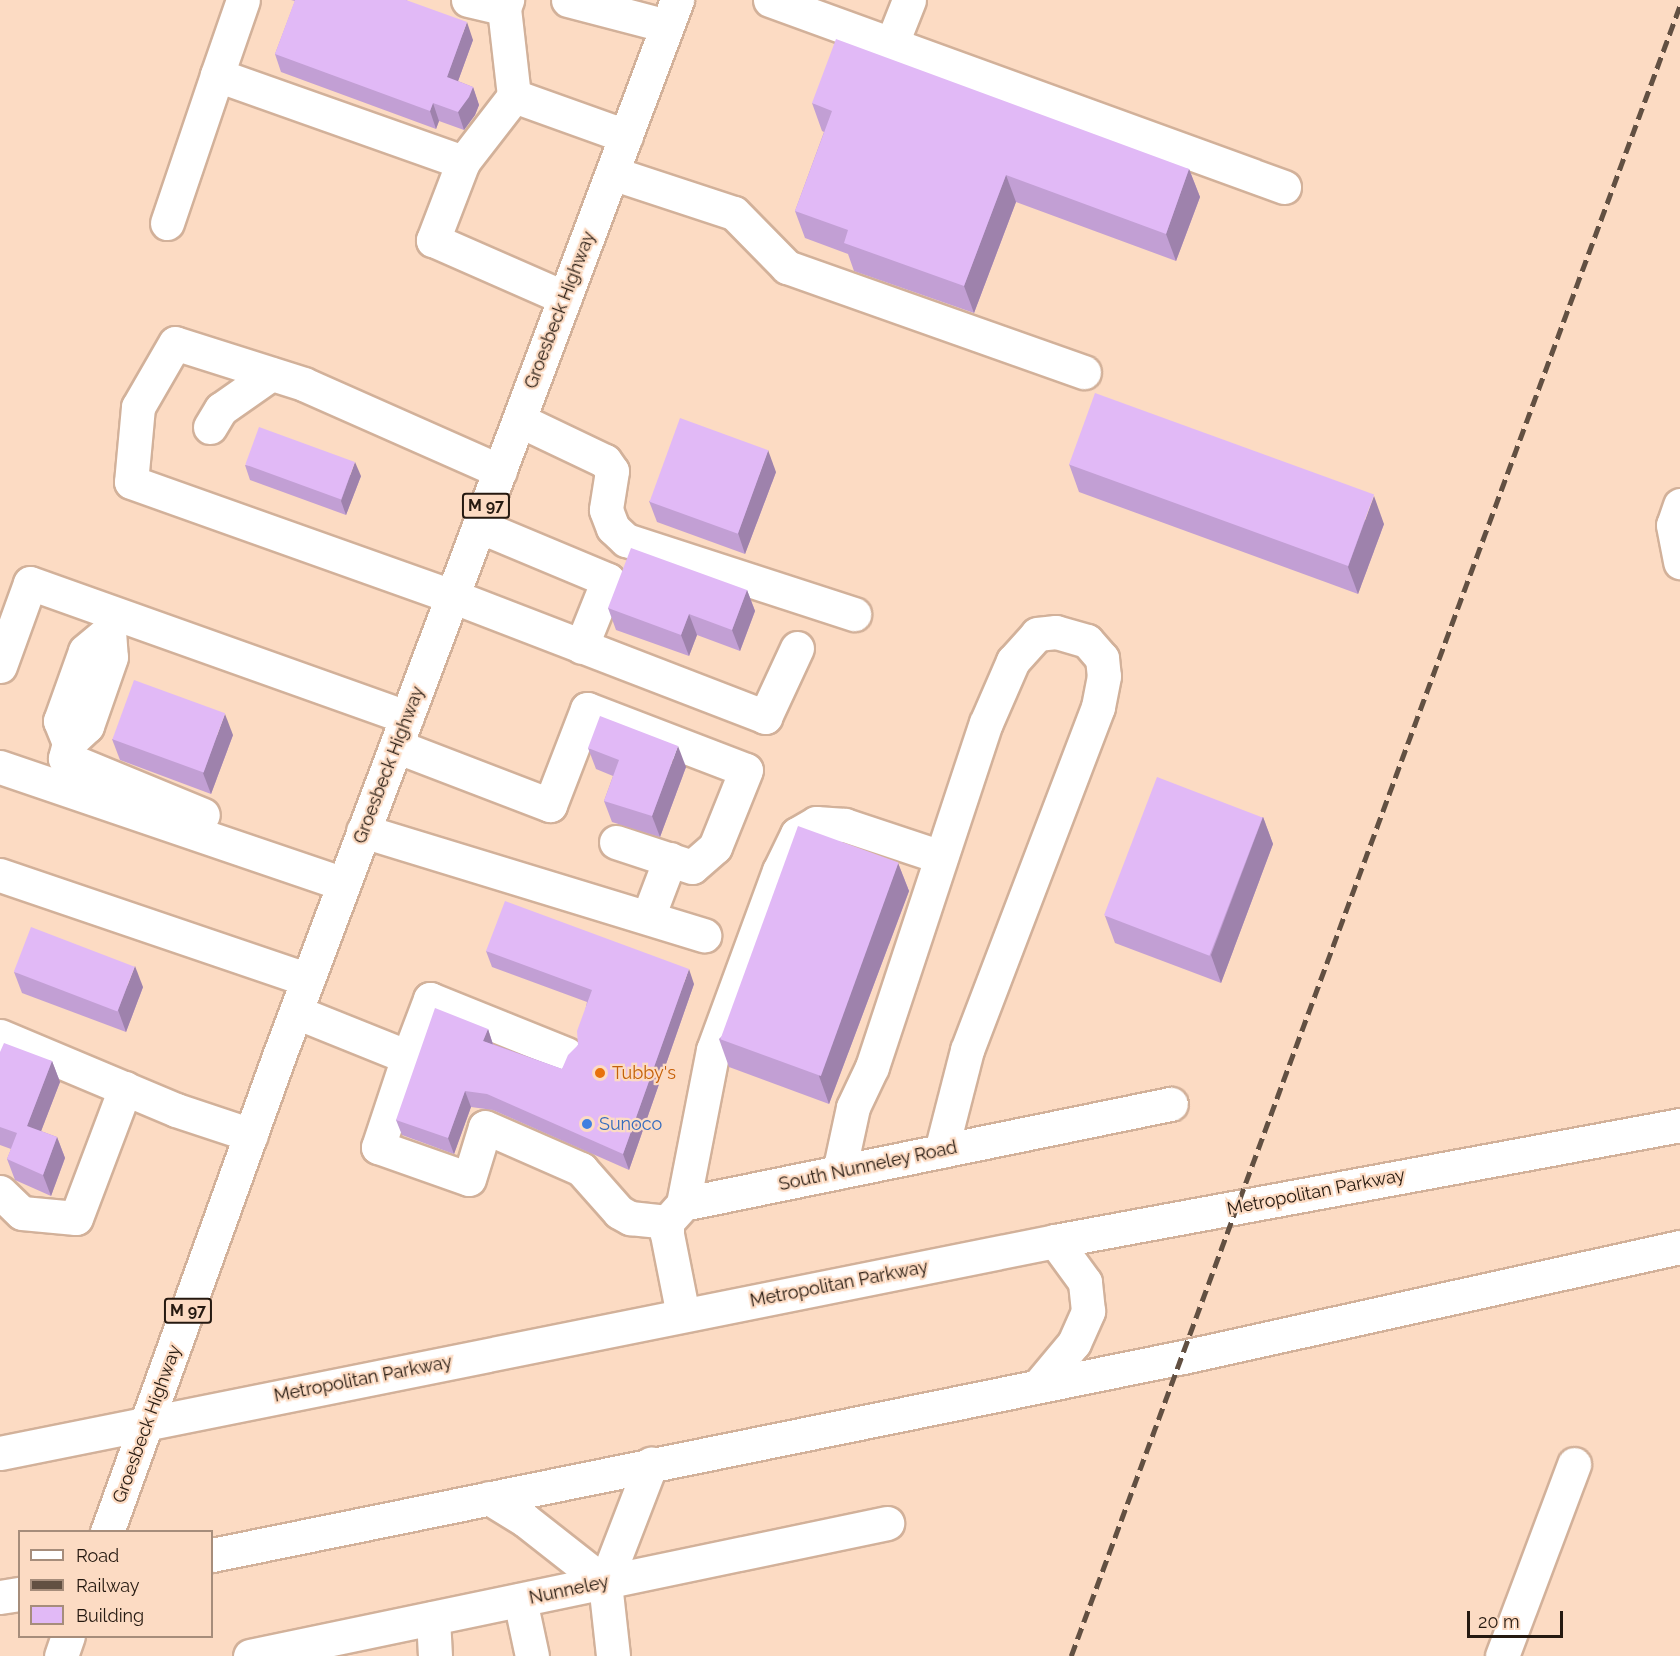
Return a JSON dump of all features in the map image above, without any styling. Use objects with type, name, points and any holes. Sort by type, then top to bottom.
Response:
[{"type":"main road","points":[[167,223],[243,0]]},
{"type":"main road","points":[[468,0],[506,4],[514,96],[463,162],[433,240],[565,298]]},
{"type":"main road","points":[[568,0],[672,13]]},
{"type":"main road","points":[[770,0],[1284,186]]},
{"type":"main road","points":[[892,44],[909,0]]},
{"type":"main road","name":"Groesbeck Highway","points":[[108,1530],[363,831],[672,13]]},
{"type":"main road","points":[[218,75],[463,162]]},
{"type":"main road","points":[[514,96],[626,136]]},
{"type":"main road","points":[[612,173],[734,213],[787,267],[1084,372]]},
{"type":"main road","points":[[500,471],[304,384],[175,343],[138,407],[131,482],[452,596],[765,717],[797,648]]},
{"type":"main road","points":[[210,427],[221,409],[271,374]]},
{"type":"main road","points":[[519,420],[605,461],[612,471],[606,510],[613,528],[626,540],[854,614]]},
{"type":"main road","points":[[1680,505],[1673,525],[1680,562]]},
{"type":"main road","points":[[479,526],[608,580],[581,647]]},
{"type":"main road","points":[[0,666],[30,583],[112,621],[401,732],[550,805],[587,709],[746,770],[715,848],[692,867],[616,842]]},
{"type":"main road","points":[[112,621],[85,651],[60,721],[69,743],[64,758],[207,817],[210,839]]},
{"type":"main road","points":[[839,1172],[853,1107],[872,1067],[986,723],[1013,661],[1037,634],[1056,632],[1087,641],[1102,658],[1104,676],[1098,707],[967,1050],[941,1151]]},
{"type":"main road","points":[[0,767],[344,884]]},
{"type":"main road","points":[[683,1315],[675,1213],[713,1050],[778,870],[797,834],[816,823],[844,825],[884,835],[941,857]]},
{"type":"main road","points":[[363,831],[704,935]]},
{"type":"main road","points":[[648,917],[670,860]]},
{"type":"main road","points":[[0,875],[308,980]]},
{"type":"main road","points":[[296,1012],[408,1057],[430,999],[566,1054]]},
{"type":"main road","points":[[0,1036],[125,1088],[251,1135]]},
{"type":"main road","name":"South Nunneley Road","points":[[408,1057],[378,1147],[469,1179],[485,1128],[581,1170],[619,1212],[630,1218],[675,1213],[839,1172],[1171,1104]]},
{"type":"main road","points":[[0,1192],[22,1213],[76,1218],[125,1088]]},
{"type":"main road","name":"Metropolitan Parkway","points":[[0,1453],[1055,1241],[1680,1125]]},
{"type":"main road","points":[[1038,1386],[1074,1343],[1088,1311],[1084,1282],[1055,1241]]},
{"type":"main road","points":[[213,1555],[1038,1386],[1680,1247]]},
{"type":"main road","points":[[613,1656],[605,1583],[651,1464]]},
{"type":"main road","points":[[1502,1656],[1574,1464]]},
{"type":"main road","points":[[489,1497],[525,1520],[605,1583]]},
{"type":"main road","name":"Nunneley","points":[[250,1656],[337,1647],[433,1618],[887,1522]]},
{"type":"main road","points":[[0,1597],[18,1594]]},
{"type":"main road","points":[[520,1600],[532,1656]]},
{"type":"main road","points":[[433,1618],[435,1656]]},
{"type":"main road","points":[[61,1656],[67,1638]]},
{"type":"building","points":[[295,0],[406,0],[467,22],[447,77],[473,87],[469,97],[458,112],[433,103],[430,111],[275,54]]},
{"type":"building","points":[[836,39],[1189,169],[1166,234],[1006,175],[964,286],[844,243],[848,230],[795,211],[832,111],[812,103]]},
{"type":"building","points":[[1095,393],[1374,495],[1348,566],[1069,464]]},
{"type":"building","points":[[680,418],[768,450],[738,534],[650,502]]},
{"type":"building","points":[[259,427],[355,462],[341,499],[245,465]]},
{"type":"building","points":[[631,548],[747,590],[732,630],[689,614],[681,635],[608,608]]},
{"type":"building","points":[[134,680],[225,713],[204,772],[112,739]]},
{"type":"building","points":[[600,716],[678,746],[652,816],[604,801],[619,760],[588,748]]},
{"type":"building","points":[[1157,777],[1262,817],[1209,956],[1104,915]]},
{"type":"building","points":[[798,826],[899,863],[821,1076],[720,1039]]},
{"type":"building","points":[[505,901],[689,969],[623,1154],[487,1094],[465,1091],[448,1138],[396,1120],[435,1008],[488,1029],[483,1041],[562,1069],[568,1055],[578,1045],[577,1031],[592,990],[486,951]]},
{"type":"building","points":[[31,927],[135,967],[117,1012],[14,972]]},
{"type":"building","points":[[4,1043],[52,1061],[27,1126],[57,1137],[43,1175],[7,1159],[17,1133],[0,1127],[0,1052]]},
{"type":"railway","points":[[1071,1656],[1680,5]]},
{"type":"place","name":"Tubby's","points":[[600,1073]]},
{"type":"place","name":"Sunoco","points":[[587,1124]]}]
